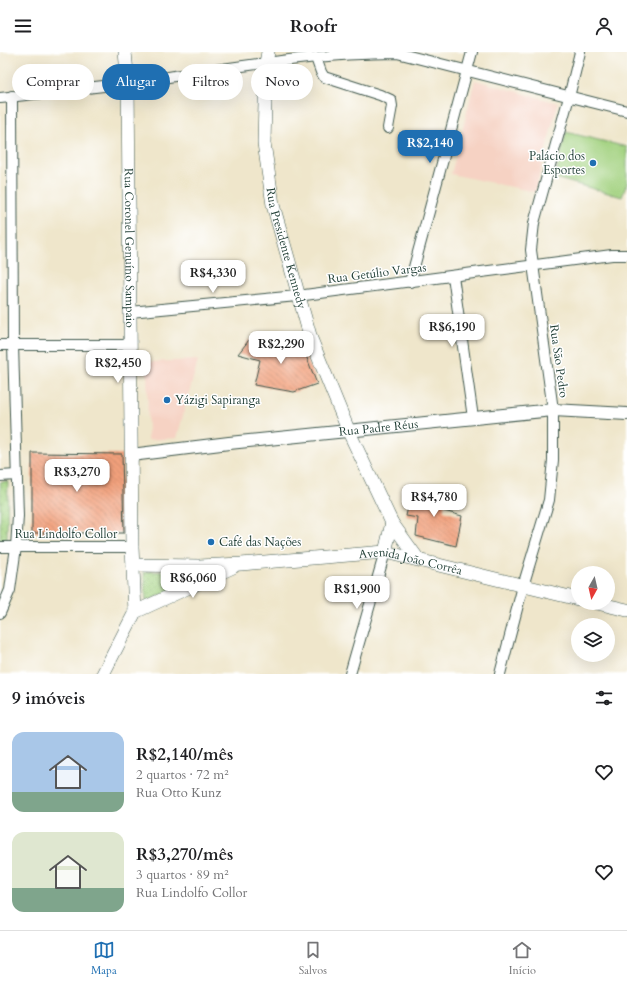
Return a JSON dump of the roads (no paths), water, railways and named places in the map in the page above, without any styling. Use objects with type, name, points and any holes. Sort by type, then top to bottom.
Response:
[{"type":"main road","name":"Rua Coronel Genuíno Sampaio","points":[[125,52],[126,64]]},
{"type":"main road","name":"Rua Presidente Kennedy","points":[[267,57],[265,151],[273,205],[297,296],[311,339],[349,432],[392,522],[418,559]]},
{"type":"main road","name":"Rua Coronel Genuíno Sampaio","points":[[128,100],[132,547],[135,612]]},
{"type":"main road","points":[[386,552],[392,522]]},
{"type":"main road","name":"Avenida João Corrêa","points":[[133,565],[199,566],[241,564],[386,552],[571,597]]},
{"type":"main road","name":"Avenida João Corrêa","points":[[135,612],[241,564]]},
{"type":"main road","points":[[199,566],[203,570],[202,581]]},
{"type":"main road","points":[[615,607],[627,610]]},
{"type":"main road","points":[[103,674],[135,612]]},
{"type":"street","points":[[170,75],[267,57],[316,58],[361,52],[397,53],[627,111]]},
{"type":"street","points":[[410,282],[472,52]]},
{"type":"street","name":"Rua São Pedro","points":[[500,674],[523,586],[549,500],[553,460],[553,410],[531,250],[534,223],[580,52]]},
{"type":"street","points":[[316,58],[324,77],[391,100],[392,106],[388,128]]},
{"type":"street","points":[[0,98],[12,96]]},
{"type":"street","points":[[0,613],[10,590],[16,547],[18,516],[13,345],[12,100]]},
{"type":"street","name":"Rua Getúlio Vargas","points":[[130,312],[297,296],[612,255],[627,255]]},
{"type":"street","points":[[453,276],[473,418]]},
{"type":"street","points":[[0,345],[130,345]]},
{"type":"street","name":"Rua Padre Réus","points":[[131,455],[229,443],[349,432],[553,410],[627,414]]},
{"type":"street","points":[[0,476],[17,475]]},
{"type":"street","name":"Rua Lindolfo Collor","points":[[0,547],[132,547]]},
{"type":"street","points":[[350,674],[386,552]]},
{"type":"place","name":"Palácio dos Esportes","points":[[593,163]]},
{"type":"place","name":"Yázigi Sapiranga","points":[[167,400]]},
{"type":"place","name":"Café das Nações","points":[[211,542]]}]
